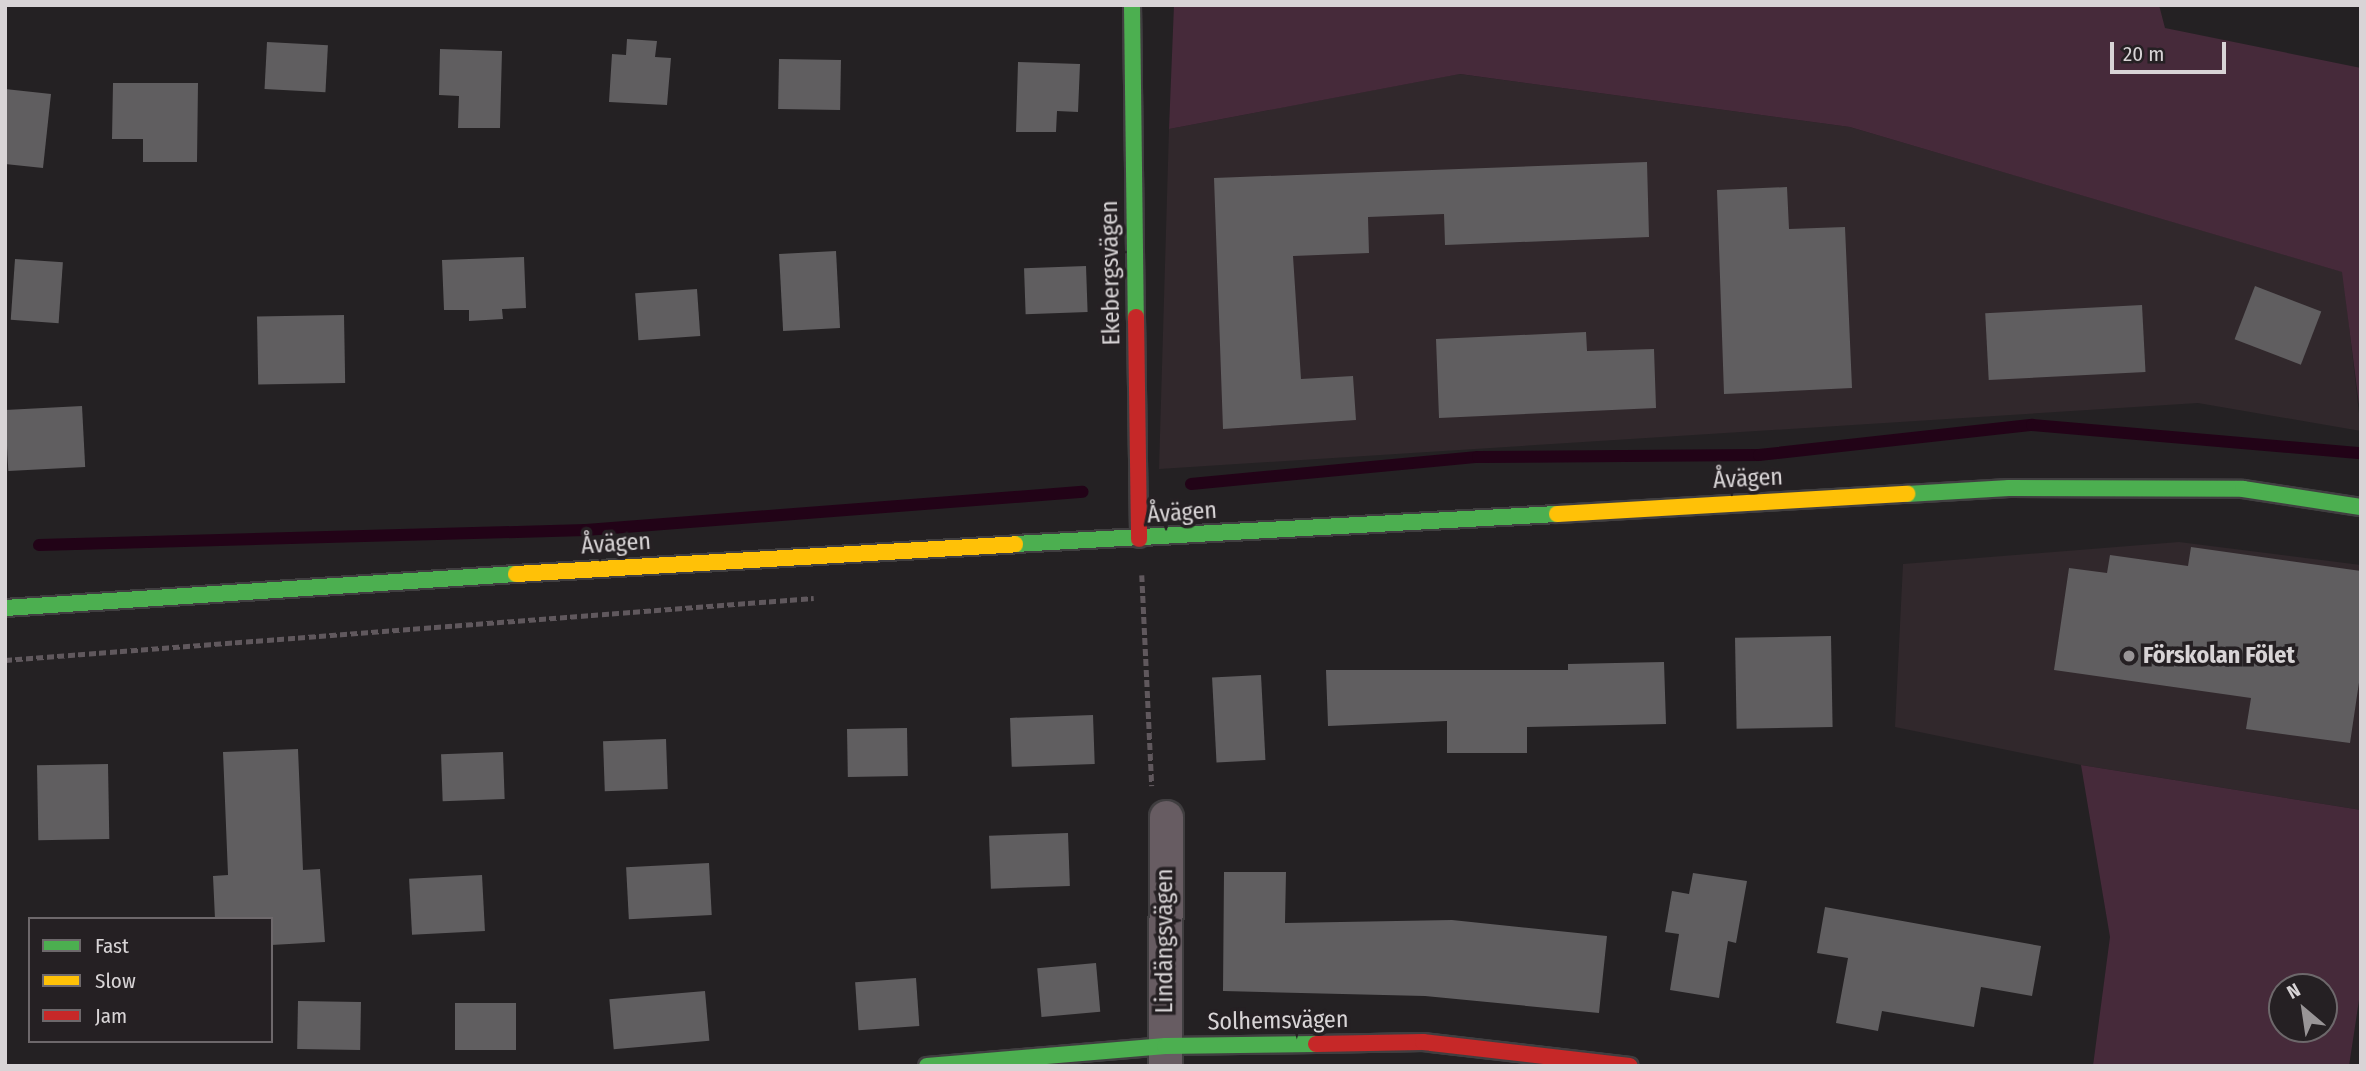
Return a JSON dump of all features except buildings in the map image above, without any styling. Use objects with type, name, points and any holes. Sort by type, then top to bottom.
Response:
[{"type":"street","name":"Ekebergsvägen","points":[[1132,5],[1139,539]]},
{"type":"street","name":"Åvägen","points":[[5,608],[2009,488],[2243,489],[2361,507]]},
{"type":"street","name":"Lindängsvägen","points":[[1165,1056],[1166,817]]},
{"type":"street","name":"Solhemsvägen","points":[[927,1066],[1423,1042],[1630,1066]]},
{"type":"path","points":[[1130,574],[1142,573],[1152,790],[1166,817]]},
{"type":"path","points":[[5,660],[820,597]]},
{"type":"shaded area","points":[[1174,5],[2159,5],[2165,28],[2361,68],[2361,420],[2342,272],[1850,127],[1460,74],[1169,129]]},
{"type":"shaded area","points":[[1459,74],[1850,127],[2343,272],[2361,431],[2198,403],[1159,469],[1169,129]]},
{"type":"shaded area","points":[[2179,542],[2361,565],[2361,810],[2081,765],[1895,727],[1903,564]]},
{"type":"shaded area","points":[[2081,765],[2361,810],[2361,987],[2349,1066],[2093,1066],[2110,937]]},
{"type":"waterway","points":[[1191,484],[1478,457],[1759,455],[2032,425],[2361,453]]},
{"type":"waterway","points":[[39,545],[586,530],[1083,492]]},
{"type":"traffic: fast","points":[[1132,5],[1136,317]]},
{"type":"traffic: fast","points":[[1907,494],[2009,488],[2243,489],[2361,507]]},
{"type":"traffic: fast","points":[[1015,544],[1557,514]]},
{"type":"traffic: fast","points":[[5,608],[516,574]]},
{"type":"traffic: fast","points":[[927,1066],[1165,1046],[1316,1044]]},
{"type":"traffic: slow","points":[[1557,514],[1907,494]]},
{"type":"traffic: slow","points":[[516,574],[1015,544]]},
{"type":"traffic: jam","points":[[1136,317],[1139,539]]},
{"type":"traffic: jam","points":[[1316,1044],[1423,1042],[1630,1066]]},
{"type":"place","name":"Förskolan Fölet","points":[[2129,656]]}]
